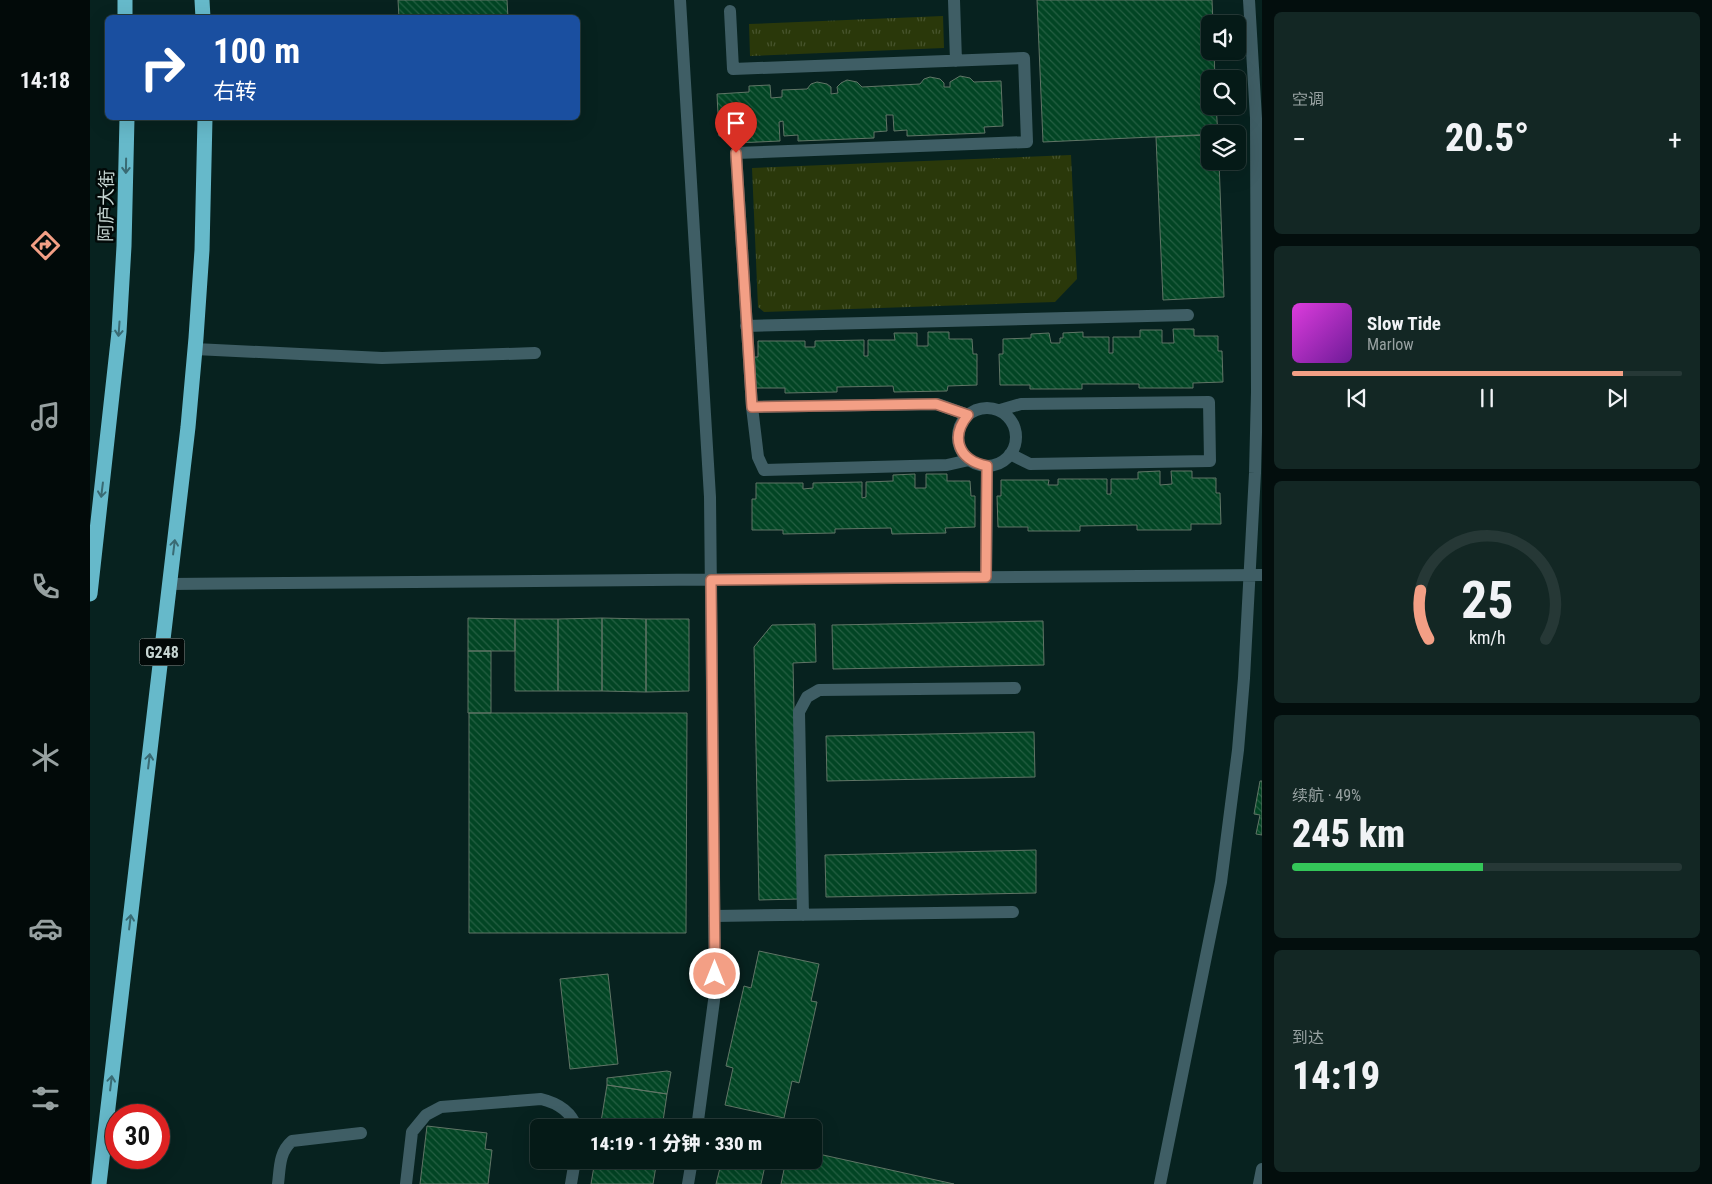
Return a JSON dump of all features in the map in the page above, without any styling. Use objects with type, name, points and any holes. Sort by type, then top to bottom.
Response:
[{"type":"highway","points":[[124,0],[125,15]]},
{"type":"highway","points":[[202,0],[203,15]]},
{"type":"highway","name":"阿庐大街","points":[[90,587],[119,332],[124,246],[127,120]]},
{"type":"highway","name":"G248","points":[[99,1184],[170,584],[195,350],[202,250],[205,120]]},
{"type":"street","points":[[680,0],[709,487],[711,580],[715,993],[698,1119]]},
{"type":"street","points":[[954,0],[956,61]]},
{"type":"street","points":[[1160,1184],[1221,882],[1238,750],[1256,575],[1256,118],[1249,0]]},
{"type":"street","points":[[730,12],[733,69],[1024,58],[1027,142],[736,153],[752,407],[758,457],[764,470],[946,465],[969,460]]},
{"type":"street","points":[[746,326],[1188,315]]},
{"type":"street","points":[[195,350],[382,358],[535,353]]},
{"type":"street","points":[[1000,410],[1021,404],[1209,402],[1210,461],[1030,464],[1010,454]]},
{"type":"street","points":[[752,407],[936,404],[968,415]]},
{"type":"street","points":[[989,407],[1000,410],[1009,417],[1015,426],[1017,438],[1010,454],[1004,460],[987,466],[969,460],[959,444],[958,434],[961,424],[968,415],[978,409],[989,407]]},
{"type":"street","points":[[986,577],[987,466]]},
{"type":"street","points":[[170,584],[1256,575]]},
{"type":"street","points":[[803,915],[799,712],[807,697],[819,690],[1015,688]]},
{"type":"street","points":[[714,916],[1013,912]]},
{"type":"street","points":[[406,1184],[412,1132],[426,1115],[440,1108],[541,1099],[553,1102],[563,1108],[572,1119]]},
{"type":"street","points":[[278,1184],[281,1157],[286,1146],[292,1141],[361,1134]]},
{"type":"street","points":[[571,1184],[574,1169]]},
{"type":"street","points":[[688,1184],[690,1169]]},
{"type":"street","points":[[1259,1184],[1262,1170]]},
{"type":"green space","points":[[943,16],[944,48],[750,56],[749,24]]},
{"type":"green space","points":[[1071,155],[1077,279],[1055,302],[764,312],[758,307],[752,168]]},
{"type":"building","points":[[398,0],[507,0],[508,15],[399,15]]},
{"type":"building","points":[[1037,0],[1212,0],[1213,15],[1201,15],[1201,60],[1214,60],[1215,70],[1201,70],[1201,115],[1217,115],[1217,125],[1201,125],[1201,135],[1043,142]]},
{"type":"building","points":[[960,76],[970,78],[974,82],[1001,81],[1003,126],[984,127],[985,133],[907,136],[907,130],[894,131],[893,115],[886,115],[887,131],[874,132],[874,138],[798,141],[798,135],[784,136],[783,121],[779,122],[780,141],[736,143],[735,136],[719,136],[717,94],[749,92],[749,86],[770,85],[771,98],[782,97],[782,90],[807,89],[811,84],[817,82],[831,87],[831,94],[838,93],[837,87],[847,80],[857,82],[862,87],[920,84],[924,79],[930,77],[940,79],[944,83],[944,87],[950,87],[950,82]]},
{"type":"building","points":[[1201,135],[1201,170],[1219,170],[1224,297],[1163,300],[1156,137]]},
{"type":"building","points":[[1173,329],[1194,329],[1194,336],[1218,336],[1218,351],[1222,351],[1223,382],[1193,383],[1193,388],[1139,388],[1139,384],[1082,384],[1082,389],[1030,389],[1030,385],[1000,385],[999,354],[1003,354],[1003,339],[1031,338],[1031,334],[1049,333],[1051,343],[1060,343],[1063,333],[1083,332],[1083,337],[1109,337],[1109,353],[1113,353],[1113,337],[1140,337],[1140,330],[1162,330],[1162,343],[1174,343]]},
{"type":"building","points":[[928,332],[949,332],[949,339],[972,339],[973,354],[977,354],[977,385],[948,386],[947,391],[894,392],[893,386],[837,387],[837,392],[785,393],[785,388],[754,388],[754,357],[758,357],[758,341],[805,341],[805,347],[815,347],[815,341],[864,340],[864,356],[868,356],[868,340],[895,340],[894,333],[917,333],[917,346],[928,346]]},
{"type":"building","points":[[1160,471],[1160,485],[1172,484],[1171,471],[1192,471],[1192,478],[1216,478],[1216,493],[1220,493],[1221,524],[1191,524],[1191,530],[1137,530],[1137,525],[1080,526],[1080,531],[1028,531],[1028,527],[998,527],[997,496],[1001,496],[1001,480],[1049,480],[1048,485],[1058,485],[1058,479],[1107,479],[1107,494],[1111,494],[1111,479],[1138,479],[1138,472]]},
{"type":"building","points":[[915,474],[915,488],[926,488],[926,474],[947,474],[947,481],[970,481],[971,496],[975,496],[975,527],[945,528],[946,533],[892,534],[891,528],[835,529],[835,533],[783,534],[783,530],[752,530],[752,499],[756,499],[756,483],[803,483],[803,489],[813,488],[813,483],[862,482],[862,498],[866,497],[866,482],[893,481],[893,475]]},
{"type":"building","points":[[468,618],[515,619],[515,651],[468,651]]},
{"type":"building","points":[[602,618],[602,691],[558,691],[558,619]]},
{"type":"building","points":[[602,618],[646,619],[646,692],[602,691]]},
{"type":"building","points":[[515,619],[558,619],[558,691],[515,691]]},
{"type":"building","points":[[646,619],[689,619],[689,691],[646,692]]},
{"type":"building","points":[[1043,621],[1044,665],[833,669],[832,625]]},
{"type":"building","points":[[815,624],[816,662],[793,663],[798,899],[759,900],[754,647],[772,625]]},
{"type":"building","points":[[468,651],[491,651],[491,713],[468,713]]},
{"type":"building","points":[[469,713],[687,713],[686,933],[469,933]]},
{"type":"building","points":[[1034,732],[1035,777],[827,781],[826,736]]},
{"type":"building","points":[[1260,781],[1262,781],[1262,835],[1256,834],[1260,815],[1254,814]]},
{"type":"building","points":[[1036,850],[1036,893],[826,897],[825,855]]},
{"type":"building","points":[[759,951],[819,964],[811,1001],[817,1002],[799,1083],[792,1081],[784,1118],[725,1105],[733,1068],[726,1066],[744,986],[751,988]]},
{"type":"building","points":[[608,974],[618,1064],[570,1069],[560,979]]},
{"type":"building","points":[[671,1072],[667,1094],[607,1085],[607,1078]]},
{"type":"building","points":[[607,1085],[667,1094],[663,1119],[601,1119]]},
{"type":"building","points":[[427,1126],[487,1133],[485,1149],[492,1150],[488,1184],[420,1184]]},
{"type":"building","points":[[822,1155],[954,1184],[781,1184],[784,1169],[822,1169]]},
{"type":"building","points":[[594,1169],[656,1169],[653,1184],[591,1184]]},
{"type":"building","points":[[720,1169],[764,1169],[761,1184],[716,1184]]},
{"type":"route","points":[[715,974],[711,580],[986,577],[987,466],[969,460],[959,444],[958,434],[961,424],[968,415],[936,404],[752,407],[736,153]]}]
